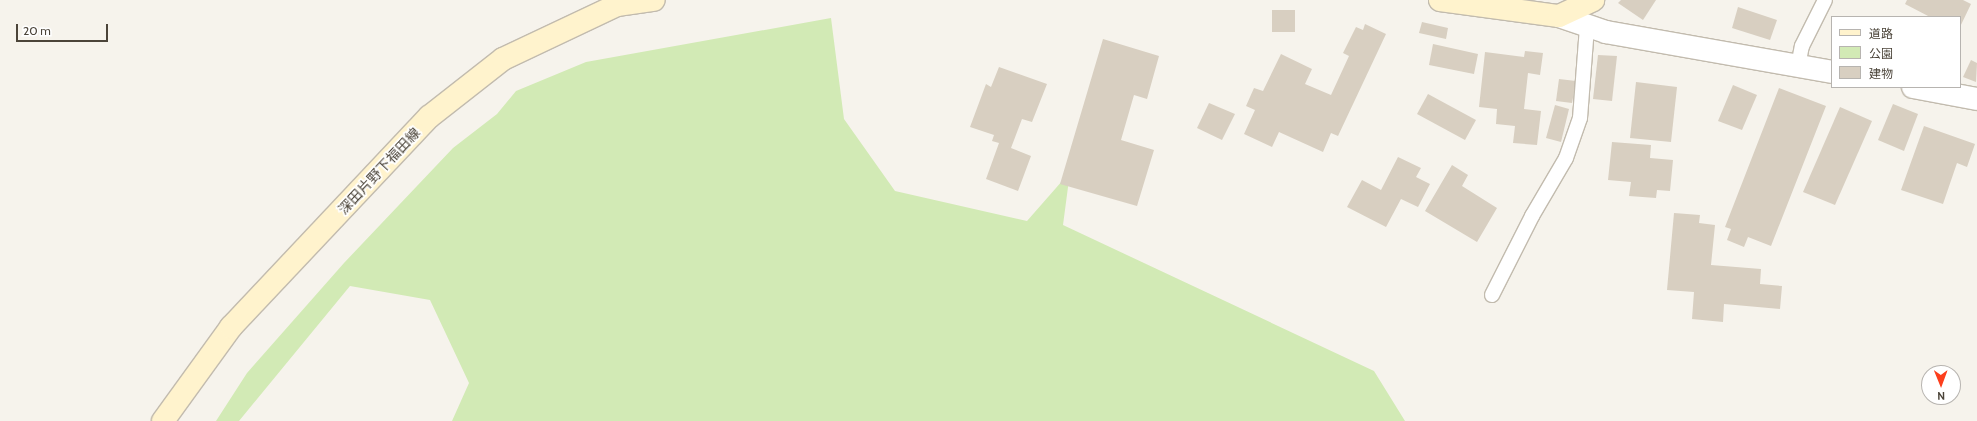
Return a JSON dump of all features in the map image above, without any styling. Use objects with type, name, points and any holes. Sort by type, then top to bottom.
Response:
[{"type":"main road","name":"深田片野下福田線","points":[[163,421],[231,327],[429,117],[503,59],[617,5],[654,0]]},
{"type":"main road","points":[[1440,0],[1559,16],[1594,0]]},
{"type":"street","points":[[1559,16],[1606,32],[1831,72]]},
{"type":"street","points":[[1918,88],[1977,99]]},
{"type":"lane","points":[[1798,66],[1802,46],[1825,0]]},
{"type":"lane","points":[[1492,295],[1532,216],[1566,158],[1580,118],[1587,26]]},
{"type":"green space","points":[[831,18],[844,119],[895,191],[1027,221],[1070,172],[1063,225],[1374,371],[1405,421],[452,421],[469,383],[430,300],[350,286],[239,421],[216,421],[247,373],[344,263],[453,148],[497,114],[516,91],[586,62]]},
{"type":"building","points":[[1621,0],[1656,0],[1643,20],[1618,3]]},
{"type":"building","points":[[1907,0],[1963,0],[1971,4],[1961,25],[1961,16],[1928,16],[1905,4]]},
{"type":"building","points":[[1738,7],[1777,20],[1770,40],[1732,28]]},
{"type":"building","points":[[1272,10],[1295,10],[1295,32],[1272,32]]},
{"type":"building","points":[[1422,22],[1448,28],[1446,39],[1419,33]]},
{"type":"building","points":[[1365,24],[1386,34],[1338,136],[1331,133],[1323,152],[1279,132],[1272,147],[1244,134],[1255,110],[1246,106],[1254,88],[1263,91],[1281,54],[1312,69],[1305,84],[1331,95],[1349,56],[1343,53],[1356,27],[1363,30]]},
{"type":"building","points":[[1103,39],[1159,56],[1147,99],[1134,95],[1121,140],[1154,150],[1137,206],[1060,184]]},
{"type":"building","points":[[1433,44],[1478,54],[1474,74],[1429,65]]},
{"type":"building","points":[[1525,51],[1543,53],[1540,75],[1528,73],[1524,109],[1541,111],[1537,145],[1513,143],[1515,126],[1496,124],[1497,109],[1479,107],[1485,52],[1524,57]]},
{"type":"building","points":[[1598,55],[1617,56],[1612,101],[1593,99]]},
{"type":"building","points":[[1971,60],[1977,63],[1976,82],[1963,77]]},
{"type":"building","points":[[999,67],[1047,84],[1032,122],[1022,119],[1011,148],[1031,156],[1018,191],[986,179],[999,143],[992,141],[994,135],[970,127],[986,84],[991,87]]},
{"type":"building","points":[[1559,79],[1576,81],[1572,103],[1556,101]]},
{"type":"building","points":[[1636,82],[1677,87],[1671,142],[1630,138]]},
{"type":"building","points":[[1733,85],[1757,95],[1742,130],[1718,121]]},
{"type":"building","points":[[1779,88],[1826,106],[1771,246],[1748,237],[1744,247],[1727,240],[1731,229],[1725,227]]},
{"type":"building","points":[[1428,94],[1476,120],[1465,140],[1417,114]]},
{"type":"building","points":[[1209,103],[1235,114],[1222,140],[1197,128]]},
{"type":"building","points":[[1893,104],[1918,114],[1904,151],[1878,140]]},
{"type":"building","points":[[1555,105],[1569,109],[1561,142],[1546,138]]},
{"type":"building","points":[[1840,107],[1872,121],[1835,205],[1803,192]]},
{"type":"building","points":[[1924,126],[1975,144],[1967,167],[1957,163],[1943,204],[1901,190]]},
{"type":"building","points":[[1612,142],[1651,145],[1650,158],[1673,160],[1670,191],[1657,190],[1656,198],[1629,196],[1631,182],[1608,180]]},
{"type":"building","points":[[1398,157],[1421,168],[1416,177],[1430,184],[1418,207],[1401,199],[1386,227],[1347,207],[1362,180],[1381,190]]},
{"type":"building","points":[[1452,165],[1468,175],[1462,186],[1497,208],[1477,242],[1425,211]]},
{"type":"building","points":[[1674,213],[1700,215],[1699,223],[1715,225],[1711,265],[1761,269],[1760,284],[1782,286],[1780,309],[1724,304],[1723,322],[1692,319],[1694,292],[1667,290]]}]
